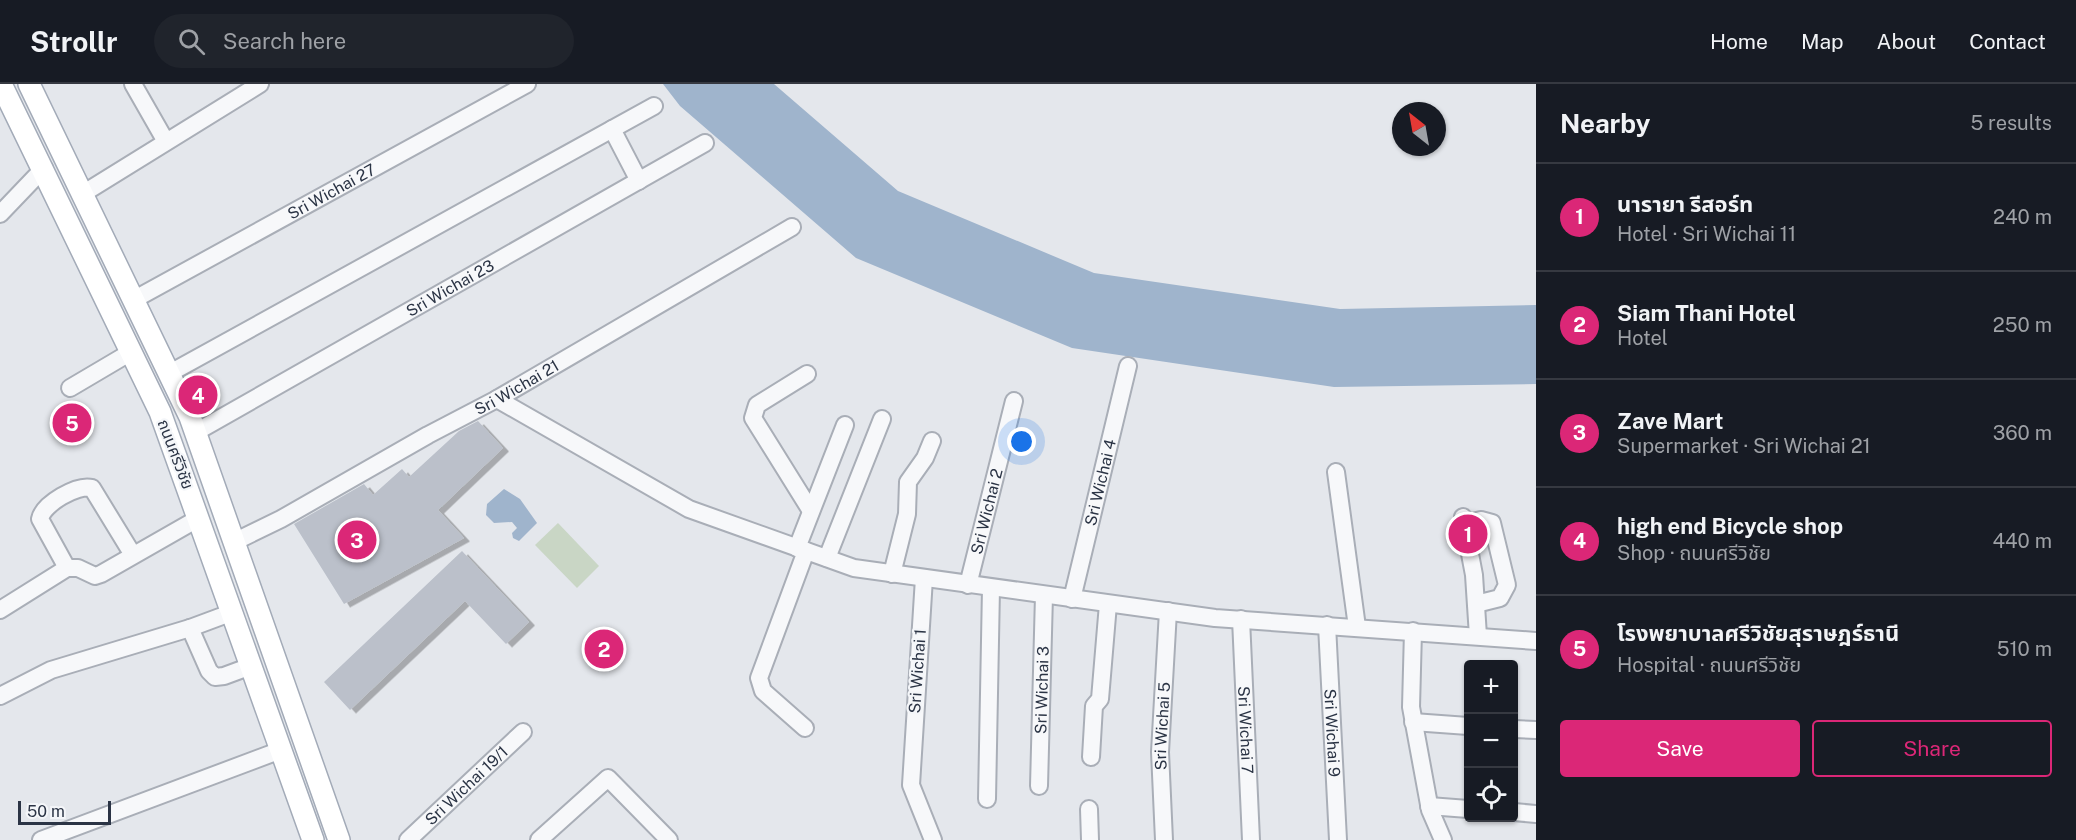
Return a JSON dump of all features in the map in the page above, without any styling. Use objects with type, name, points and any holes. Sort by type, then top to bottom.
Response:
[{"type":"main road","name":"ถนนศรีวิชัย","points":[[29,84],[135,299],[196,432],[236,541],[295,719],[337,833]]},
{"type":"main road","name":"ถนนศรีวิชัย","points":[[1,87],[44,168],[160,412],[312,837]]},
{"type":"main road","points":[[273,728],[282,736],[288,735],[293,732],[295,719]]},
{"type":"main road","points":[[312,837],[313,824],[316,820],[328,819],[337,833]]},
{"type":"street","points":[[133,84],[165,140]]},
{"type":"street","points":[[84,193],[240,89],[260,84]]},
{"type":"street","name":"Sri Wichai 27","points":[[135,299],[527,84]]},
{"type":"street","points":[[170,373],[654,106]]},
{"type":"street","points":[[612,129],[639,181]]},
{"type":"street","name":"Sri Wichai 23","points":[[196,432],[705,143]]},
{"type":"street","points":[[0,214],[44,168]]},
{"type":"street","name":"Sri Wichai 21","points":[[236,541],[281,519],[428,435],[497,399],[792,227]]},
{"type":"street","points":[[70,388],[131,352]]},
{"type":"street","name":"Sri Wichai 4","points":[[1072,599],[1128,366]]},
{"type":"street","points":[[807,374],[757,405],[753,418],[811,511]]},
{"type":"street","points":[[497,399],[689,508],[854,568],[1215,618],[1413,630],[1536,641]]},
{"type":"street","name":"Sri Wichai 2","points":[[968,585],[1014,401]]},
{"type":"street","points":[[827,558],[882,419]]},
{"type":"street","points":[[805,728],[763,691],[759,678],[802,550],[811,511],[845,425]]},
{"type":"street","points":[[892,574],[907,514],[909,482],[925,459],[932,441]]},
{"type":"street","points":[[1336,472],[1357,627]]},
{"type":"street","points":[[67,568],[40,519],[50,506],[79,488],[92,488],[133,555]]},
{"type":"street","points":[[0,610],[67,568],[78,568],[95,576],[199,518]]},
{"type":"street","points":[[1476,603],[1500,598],[1507,585],[1492,523],[1481,520],[1464,520],[1476,603],[1478,636]]},
{"type":"street","name":"Sri Wichai 1","points":[[924,578],[911,785],[933,840]]},
{"type":"street","points":[[987,799],[991,588]]},
{"type":"street","name":"Sri Wichai 3","points":[[1039,786],[1044,595]]},
{"type":"street","points":[[1091,757],[1094,706],[1100,699],[1108,604]]},
{"type":"street","name":"Sri Wichai 5","points":[[1164,840],[1160,752],[1168,611]]},
{"type":"street","points":[[0,696],[51,670],[190,628],[233,612]]},
{"type":"street","name":"Sri Wichai 7","points":[[1241,619],[1251,840]]},
{"type":"street","name":"Sri Wichai 9","points":[[1327,625],[1338,840]]},
{"type":"street","points":[[190,628],[209,670],[215,677],[251,666]]},
{"type":"street","points":[[1413,630],[1413,722],[1429,806],[1443,840]]},
{"type":"street","points":[[1413,722],[1464,726]]},
{"type":"street","points":[[1518,729],[1536,730]]},
{"type":"street","name":"Sri Wichai 19/1","points":[[408,840],[523,732]]},
{"type":"street","points":[[41,840],[281,750]]},
{"type":"street","points":[[539,840],[608,778],[669,840]]},
{"type":"street","points":[[1429,806],[1464,809]]},
{"type":"street","points":[[1089,809],[1090,840]]},
{"type":"street","points":[[1518,813],[1536,814]]},
{"type":"green space","points":[[558,523],[599,566],[577,588],[535,545]]},
{"type":"water","points":[[663,84],[774,84],[898,191],[1094,273],[1340,309],[1536,305],[1536,384],[1334,387],[1072,348],[856,258],[680,106]]},
{"type":"water","points":[[504,489],[520,499],[537,523],[519,541],[513,538],[512,533],[517,528],[512,522],[494,523],[486,515],[487,504]]},
{"type":"building","points":[[478,421],[503,448],[438,510],[464,538],[344,604],[294,524],[364,484],[373,495],[402,469],[409,477],[459,431]]},
{"type":"building","points":[[462,551],[529,622],[506,644],[465,601],[350,710],[324,682]]},
{"type":"place","name":"high end Bicycle shop","points":[[198,395]]},
{"type":"place","name":"โรงพยาบาลศรีวิชัยสุราษฎร์ธานี","points":[[72,423]]},
{"type":"place","name":"นารายา รีสอร์ท","points":[[1468,534]]},
{"type":"place","name":"Zave Mart","points":[[357,540]]},
{"type":"place","name":"Siam Thani Hotel","points":[[604,649]]}]
